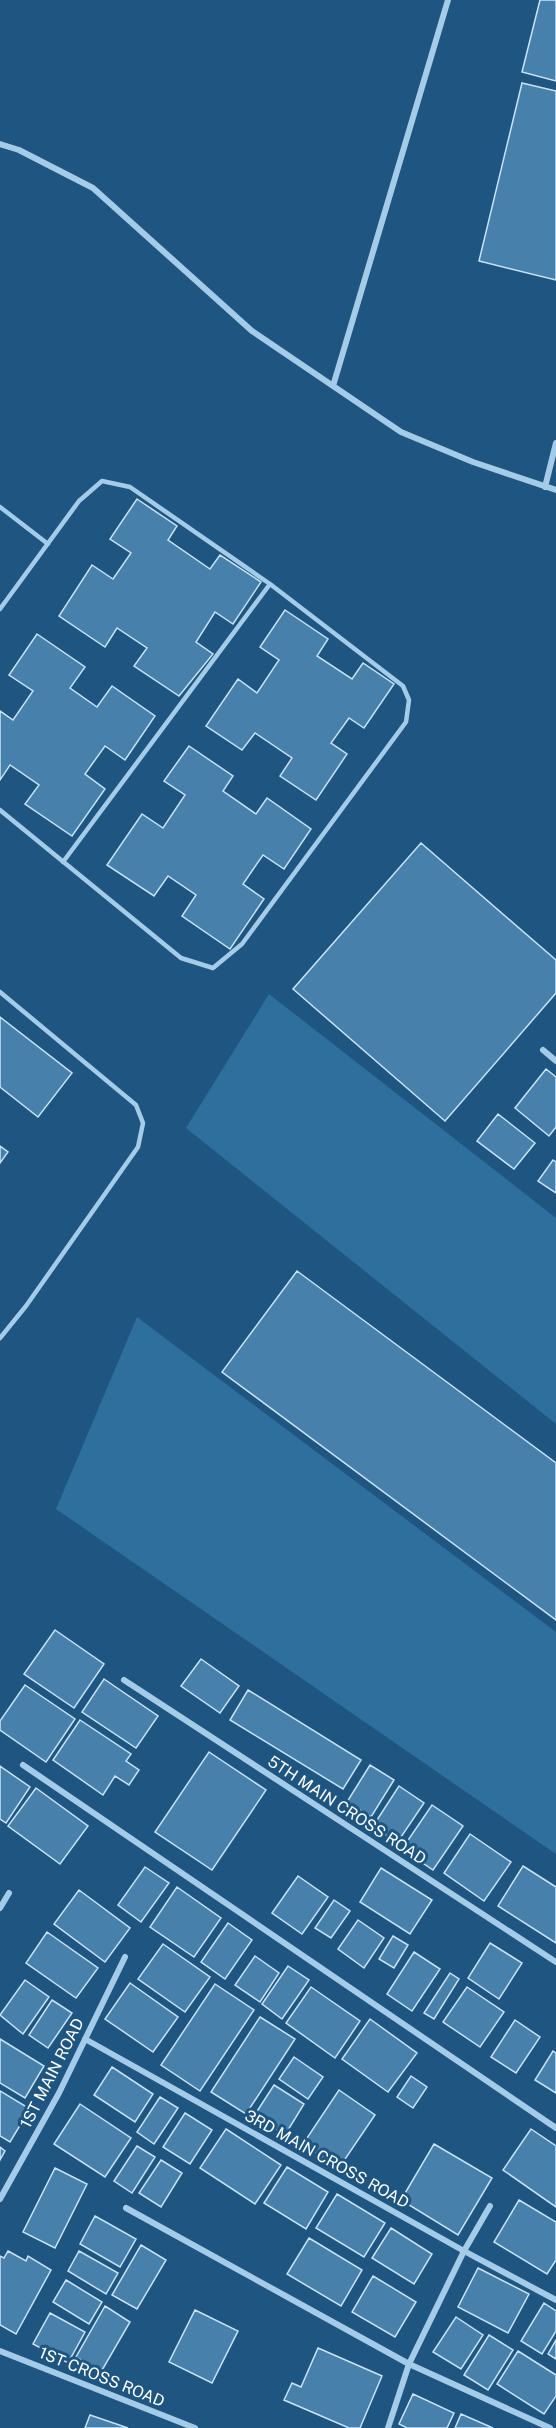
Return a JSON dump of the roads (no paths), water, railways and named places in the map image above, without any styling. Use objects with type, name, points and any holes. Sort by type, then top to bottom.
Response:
[{"type":"street","points":[[333,386],[448,0]]},
{"type":"street","points":[[0,144],[20,150],[93,188],[252,331],[401,432],[473,462],[556,490]]},
{"type":"street","points":[[544,487],[556,443]]},
{"type":"street","points":[[543,1050],[556,1060]]},
{"type":"street","name":"5TH MAIN CROSS ROAD","points":[[124,1680],[556,1962]]},
{"type":"street","points":[[23,1765],[556,2128]]},
{"type":"street","points":[[0,1908],[9,1893]]},
{"type":"street","name":"1ST MAIN ROAD","points":[[0,2199],[59,2093],[125,1957]]},
{"type":"street","name":"3RD MAIN CROSS ROAD","points":[[85,2039],[556,2300]]},
{"type":"street","points":[[388,2428],[409,2364],[464,2251],[490,2206]]},
{"type":"street","points":[[126,2208],[409,2364],[550,2428]]},
{"type":"street","name":"1ST CROSS ROAD","points":[[0,2351],[195,2428]]},
{"type":"lane","points":[[0,609],[79,501],[102,481],[130,487],[270,584],[403,686],[409,700],[406,722],[242,944],[213,968],[181,958],[0,810]]},
{"type":"lane","points":[[0,507],[48,544]]},
{"type":"lane","points":[[63,862],[270,584]]},
{"type":"lane","points":[[0,992],[136,1105],[143,1123],[138,1147],[26,1306],[0,1338]]}]
